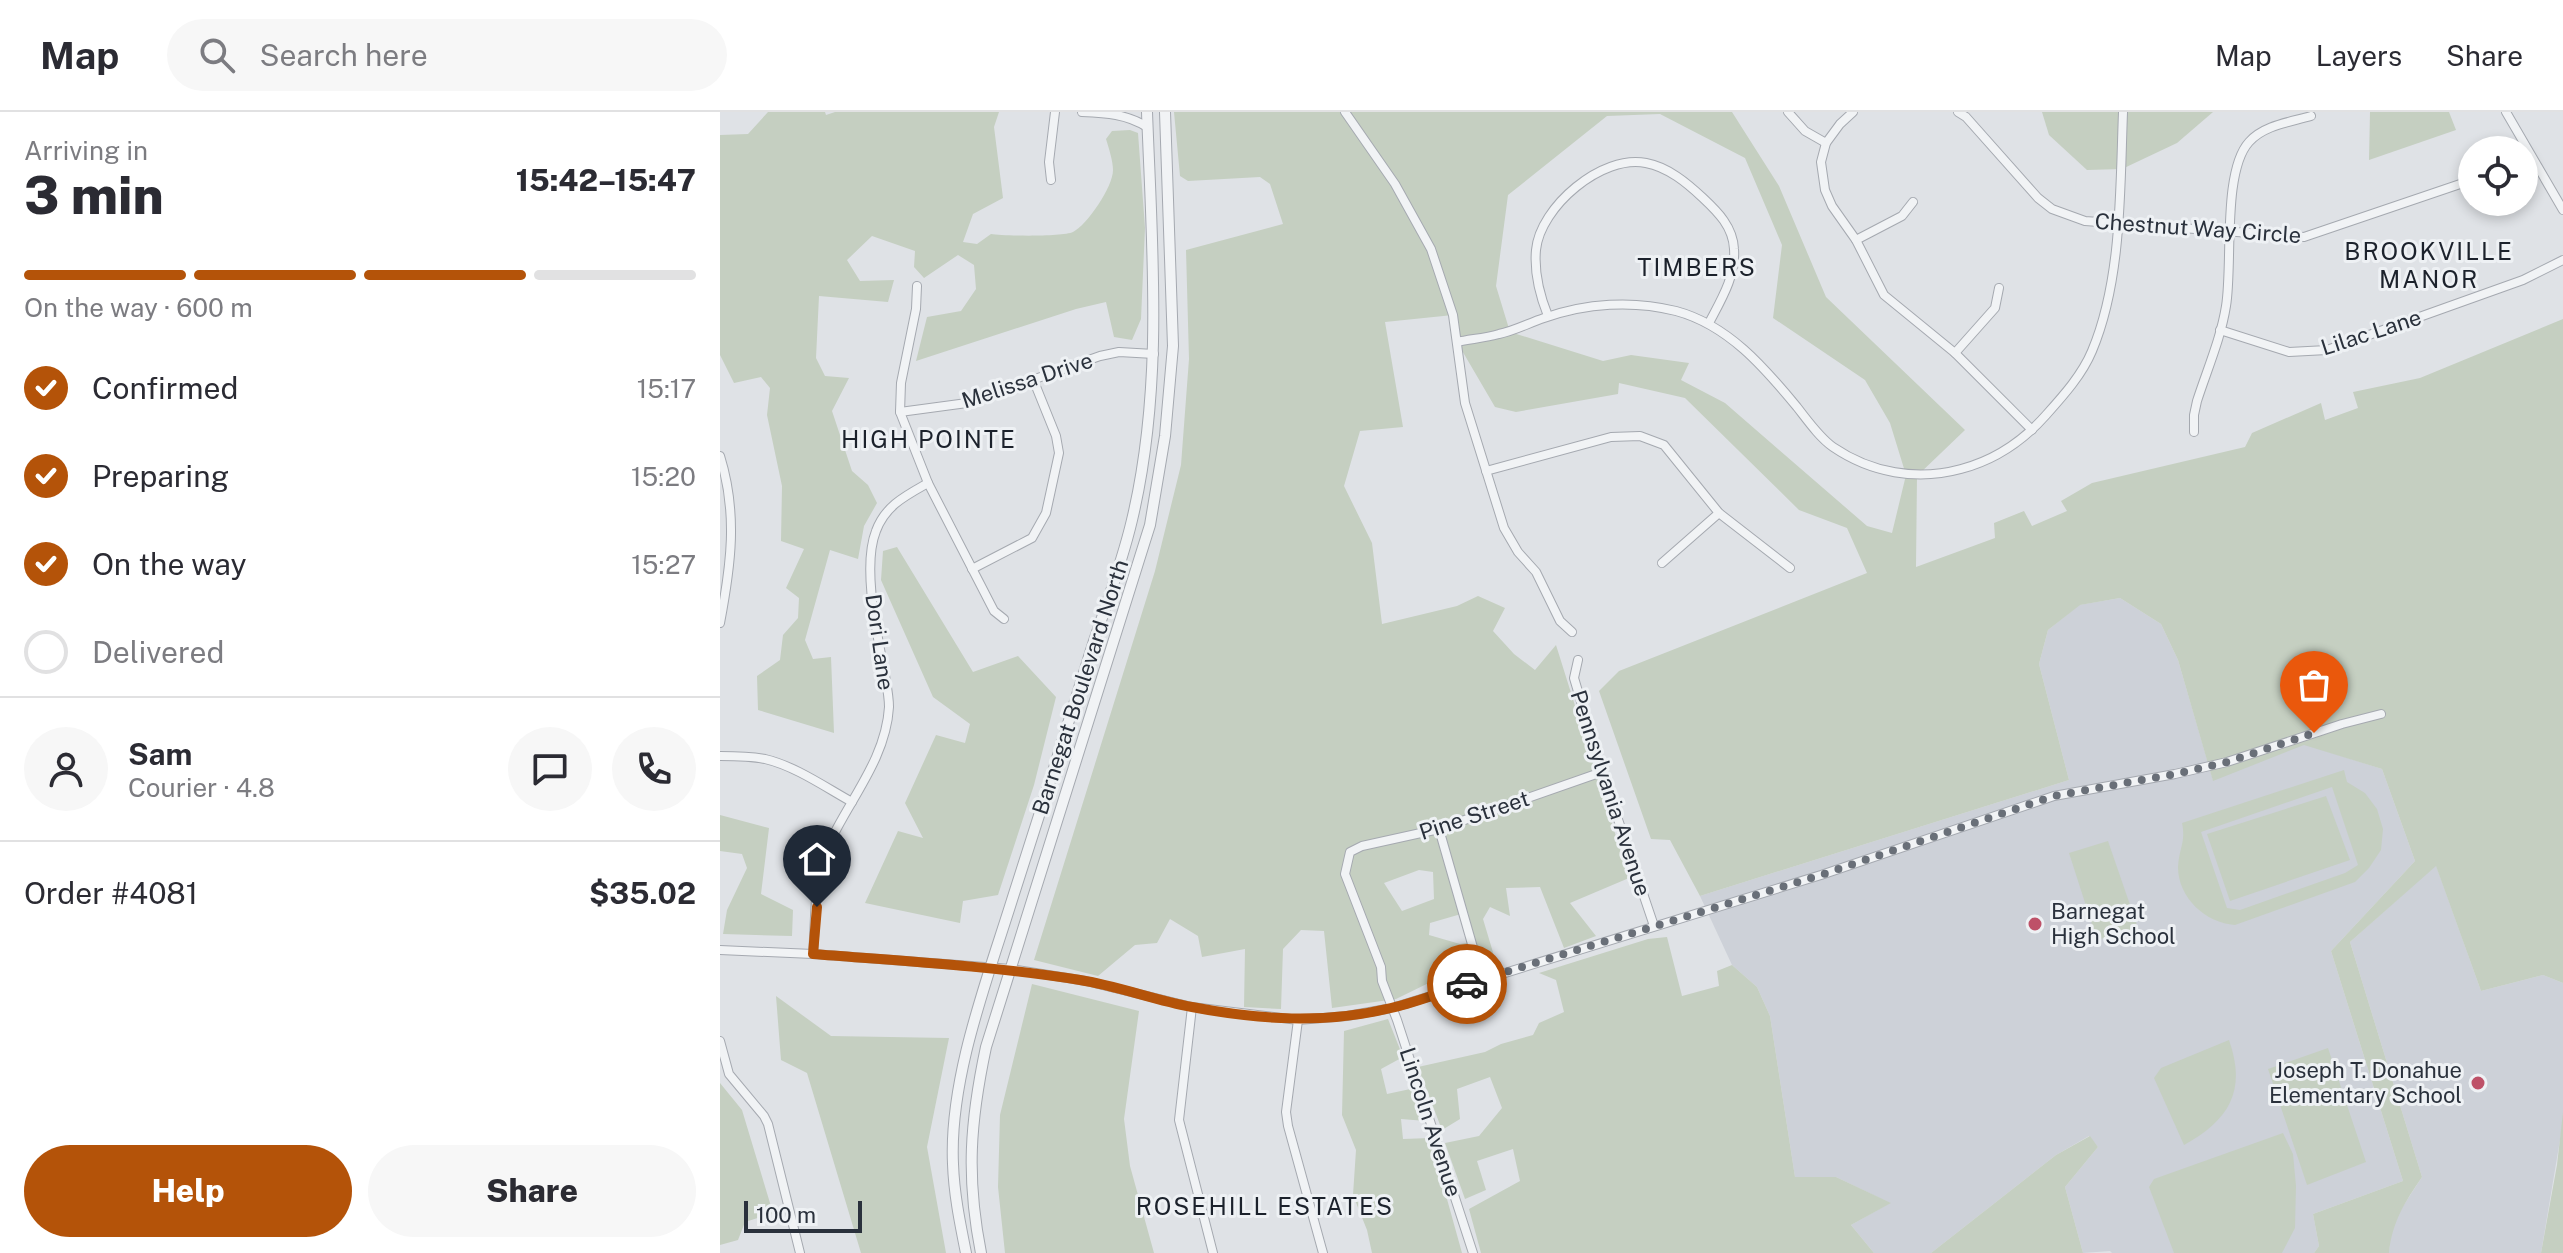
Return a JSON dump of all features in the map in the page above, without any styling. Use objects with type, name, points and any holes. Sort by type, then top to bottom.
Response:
[{"type":"street","points":[[1051,180],[1049,162],[1055,112]]},
{"type":"street","points":[[1082,112],[1111,112],[1147,127]]},
{"type":"street","name":"Barnegat Boulevard North","points":[[966,1253],[957,1212],[953,1161],[955,1113],[964,1064],[990,969],[1132,524],[1148,435],[1154,354],[1147,112]]},
{"type":"street","name":"Barnegat Boulevard North","points":[[981,1253],[972,1196],[973,1115],[986,1047],[1150,525],[1165,436],[1173,346],[1165,112]]},
{"type":"street","points":[[1345,112],[1395,184],[1431,249],[1453,315],[1465,403],[1504,528],[1518,552],[1536,572],[1560,621],[1572,632]]},
{"type":"street","points":[[1788,112],[1805,131],[1826,143]]},
{"type":"street","points":[[1853,112],[1826,143],[1821,162],[1825,190],[1832,206],[1856,240],[1884,295],[1955,353],[2032,430]]},
{"type":"street","name":"Chestnut Way Circle","points":[[1958,112],[1966,117],[2038,198],[2066,216],[2085,221],[2304,237],[2458,185]]},
{"type":"street","points":[[1457,342],[1501,334],[1548,316],[1591,307],[1633,304],[1677,311],[1709,323],[1755,360],[1831,446],[1871,467],[1913,475],[1951,472],[1994,456],[2032,430],[2057,403],[2091,354],[2110,286],[2118,225],[2123,112]]},
{"type":"street","points":[[2506,112],[2518,136]]},
{"type":"street","points":[[2194,432],[2197,401],[2226,305],[2237,167],[2241,153],[2262,131],[2311,116]]},
{"type":"street","points":[[1548,316],[1542,301],[1536,249],[1544,226],[1555,209],[1584,180],[1606,166],[1627,162],[1646,163],[1688,184],[1721,216],[1730,230],[1735,246],[1734,265],[1709,323]]},
{"type":"street","points":[[2538,171],[2563,210]]},
{"type":"street","points":[[1856,240],[1902,216],[1913,202]]},
{"type":"street","name":"Lilac Lane","points":[[2220,330],[2289,352],[2327,350],[2523,280],[2563,260]]},
{"type":"street","points":[[917,286],[916,309],[901,383],[900,412],[928,483],[994,611],[1004,619]]},
{"type":"street","points":[[1955,353],[1995,308],[1999,288]]},
{"type":"street","name":"Melissa Drive","points":[[900,412],[967,403],[1100,356],[1119,352],[1154,354]]},
{"type":"street","points":[[972,569],[1032,538],[1046,513],[1059,453],[1056,436],[1033,379]]},
{"type":"street","points":[[1486,471],[1611,437],[1640,436],[1664,445],[1719,513],[1790,568]]},
{"type":"street","points":[[720,456],[733,532],[720,623]]},
{"type":"street","name":"Dori Lane","points":[[813,954],[821,863],[877,757],[889,705],[874,614],[871,568],[875,532],[885,512],[928,483]]},
{"type":"street","points":[[1662,563],[1719,513]]},
{"type":"street","name":"Pennsylvania Avenue","points":[[1578,660],[1574,678],[1654,926]]},
{"type":"street","points":[[720,950],[1011,969],[1086,981],[1192,1007],[1298,1020],[1347,1016],[1392,1008],[1821,875],[2054,796],[2227,762],[2381,714]]},
{"type":"street","points":[[720,756],[769,759],[852,802]]},
{"type":"street","name":"Pine Street","points":[[1348,856],[1362,846],[1439,829],[1602,772]]},
{"type":"street","points":[[1439,829],[1482,979]]},
{"type":"street","name":"Lincoln Avenue","points":[[1348,856],[1345,874],[1376,951],[1382,981],[1473,1253]]},
{"type":"street","points":[[1192,1007],[1179,1120],[1213,1253]]},
{"type":"street","points":[[1298,1020],[1286,1112],[1323,1253]]},
{"type":"street","points":[[720,1041],[729,1074],[768,1124],[800,1253]]},
{"type":"shaded area","name":"Barnegat High School","points":[[2120,598],[2161,624],[2178,660],[2213,780],[2304,744],[2382,769],[2415,861],[2331,951],[2403,1181],[2313,1214],[2319,1246],[2314,1253],[2083,1253],[2065,1187],[2098,1147],[2089,1136],[2056,1155],[1931,1253],[1874,1253],[1851,1225],[1890,1203],[1836,1177],[1795,1177],[1770,1016],[1757,987],[1732,965],[1700,896],[2069,780],[2039,664],[2048,630],[2079,605]]},
{"type":"shaded area","name":"Joseph T. Donahue Elementary School","points":[[2436,865],[2481,991],[2543,975],[2563,983],[2563,1122],[2541,1253],[2389,1253],[2390,1235],[2396,1217],[2422,1177],[2350,942]]},
{"type":"green space","points":[[768,112],[825,112],[826,115],[835,112],[999,112],[994,127],[1003,198],[973,214],[963,242],[977,244],[991,234],[1067,234],[1079,228],[1098,205],[1112,177],[1106,139],[1112,131],[1138,133],[1145,228],[1141,319],[1132,340],[1114,337],[1106,302],[916,361],[927,317],[961,311],[976,289],[974,265],[958,255],[924,278],[914,267],[915,251],[872,236],[847,260],[860,281],[894,280],[888,302],[819,296],[816,358],[825,376],[849,378],[832,411],[852,471],[868,485],[877,503],[864,526],[858,559],[830,550],[805,640],[813,659],[831,657],[834,733],[758,710],[757,676],[780,660],[783,635],[798,618],[799,598],[786,588],[804,549],[781,541],[782,486],[767,415],[770,388],[761,377],[734,383],[720,355],[720,135],[748,134]]},
{"type":"green space","points":[[1174,112],[1732,112],[1779,186],[1826,297],[1965,430],[1917,476],[1916,567],[1995,538],[1994,523],[2024,511],[2032,526],[2067,511],[2061,501],[2092,483],[2245,447],[2252,433],[2321,403],[2325,420],[2358,408],[2353,392],[2420,378],[2563,319],[2563,983],[2543,975],[2481,991],[2436,866],[2350,942],[2422,1177],[2400,1213],[2389,1253],[2314,1253],[2319,1246],[2313,1214],[2403,1181],[2331,951],[2415,861],[2382,769],[2304,745],[2213,781],[2178,660],[2161,624],[2120,598],[2080,605],[2048,630],[2039,664],[2069,780],[1700,896],[1670,840],[1651,839],[1599,691],[1619,671],[1867,573],[1847,528],[1799,510],[1685,398],[1619,383],[1618,394],[1516,412],[1495,407],[1457,342],[1453,315],[1385,322],[1403,427],[1360,431],[1344,486],[1372,543],[1382,624],[1457,606],[1478,596],[1505,608],[1493,631],[1514,654],[1535,670],[1556,645],[1629,878],[1570,903],[1596,936],[1564,948],[1540,887],[1506,888],[1510,916],[1490,907],[1483,919],[1498,969],[1443,976],[1396,999],[1332,1008],[1324,931],[1301,930],[1283,949],[1281,1009],[1244,1007],[1245,949],[1202,957],[1198,936],[1170,919],[1157,943],[1135,945],[1098,976],[1034,960],[1155,571],[1181,465],[1189,359],[1186,250],[1283,224],[1270,184],[1260,177],[1188,181],[1180,176]],"holes":[[[1660,114],[1745,158],[1782,245],[1773,318],[1865,380],[1890,423],[1906,475],[1892,533],[1867,526],[1725,403],[1681,380],[1689,363],[1631,355],[1603,361],[1510,332],[1496,286],[1508,195],[1607,116]],[[1419,870],[1433,872],[1434,899],[1402,911],[1384,883]],[[1468,912],[1472,942],[1460,944],[1429,935],[1430,923]]]},
{"type":"green space","points":[[2042,112],[2213,112],[2177,143],[2122,169],[2087,170],[2049,135]]},
{"type":"green space","points":[[2370,112],[2449,112],[2456,130],[2369,160]]},
{"type":"green space","points":[[897,547],[973,672],[1018,656],[1056,697],[1034,785],[998,895],[963,901],[960,923],[865,903],[898,831],[923,838],[905,803],[936,735],[965,743],[970,724],[933,697],[881,580],[883,551]]},
{"type":"green space","points":[[2344,770],[2347,782],[2365,793],[2377,809],[2383,829],[2381,850],[2355,882],[2235,925],[2204,914],[2183,889],[2178,867],[2183,840],[2182,823]],"holes":[[[2332,787],[2358,865],[2345,873],[2240,910],[2227,908],[2201,832]]]},
{"type":"green space","points":[[2326,796],[2350,860],[2230,901],[2207,834]]},
{"type":"green space","points":[[720,815],[769,828],[761,894],[793,910],[792,936],[723,934],[727,910],[747,868],[742,854],[720,851]]},
{"type":"green space","points":[[2108,841],[2138,928],[2097,940],[2069,853]]},
{"type":"green space","points":[[1667,937],[1682,996],[1719,986],[1717,971],[1732,965],[1757,987],[1770,1016],[1795,1177],[1836,1177],[1891,1203],[1851,1225],[1874,1253],[1481,1253],[1469,1209],[1520,1181],[1513,1149],[1477,1161],[1486,1190],[1465,1199],[1445,1143],[1479,1136],[1502,1108],[1490,1077],[1457,1089],[1460,1119],[1442,1130],[1418,1067],[1485,1052],[1533,1035],[1539,1023],[1564,1012],[1556,980],[1539,973],[1648,939]]},
{"type":"green space","points":[[1032,984],[1139,1011],[1124,1119],[1130,1166],[1154,1253],[1005,1253],[998,1187],[1000,1115]]},
{"type":"green space","points":[[776,996],[831,1036],[949,1038],[927,1147],[946,1253],[861,1253],[807,1073],[781,1060]]},
{"type":"green space","points":[[1388,1019],[1403,1057],[1381,1069],[1387,1094],[1415,1088],[1426,1121],[1401,1119],[1403,1139],[1430,1138],[1462,1253],[1372,1253],[1367,1230],[1353,1195],[1356,1150],[1342,1115],[1344,1031]]},
{"type":"green space","points":[[2229,1040],[2236,1074],[2230,1102],[2213,1125],[2184,1145],[2154,1078],[2161,1068]]},
{"type":"green space","points":[[2328,1048],[2366,1162],[2307,1185],[2268,1069]]},
{"type":"green space","points":[[720,1083],[742,1110],[773,1213],[745,1222],[738,1240],[720,1245]]},
{"type":"green space","points":[[2563,1112],[2563,1253],[2541,1253],[2557,1165]]},
{"type":"green space","points":[[2283,1133],[2293,1154],[2296,1186],[2295,1228],[2282,1253],[2174,1253],[2149,1187],[2154,1179]]},
{"type":"green space","points":[[2090,1136],[2098,1147],[2065,1187],[2083,1253],[1931,1253],[2056,1155]]},
{"type":"way so far","points":[[1467,984],[1821,875],[2054,796],[2227,762],[2314,733]]},
{"type":"place","name":"Barnegat High School","points":[[2035,924]]},
{"type":"place","name":"Joseph T. Donahue Elementary School","points":[[2478,1083]]},
{"type":"district","name":"BROOKVILLE MANOR","points":[[2429,266]]},
{"type":"district","name":"TIMBERS","points":[[1697,268]]},
{"type":"district","name":"HIGH POINTE","points":[[929,440]]},
{"type":"district","name":"ROSEHILL ESTATES","points":[[1265,1207]]},
{"type":"route","points":[[817,907],[813,954],[1011,969],[1086,981],[1192,1007],[1249,1016],[1298,1020],[1347,1016],[1392,1008],[1467,984]]}]
